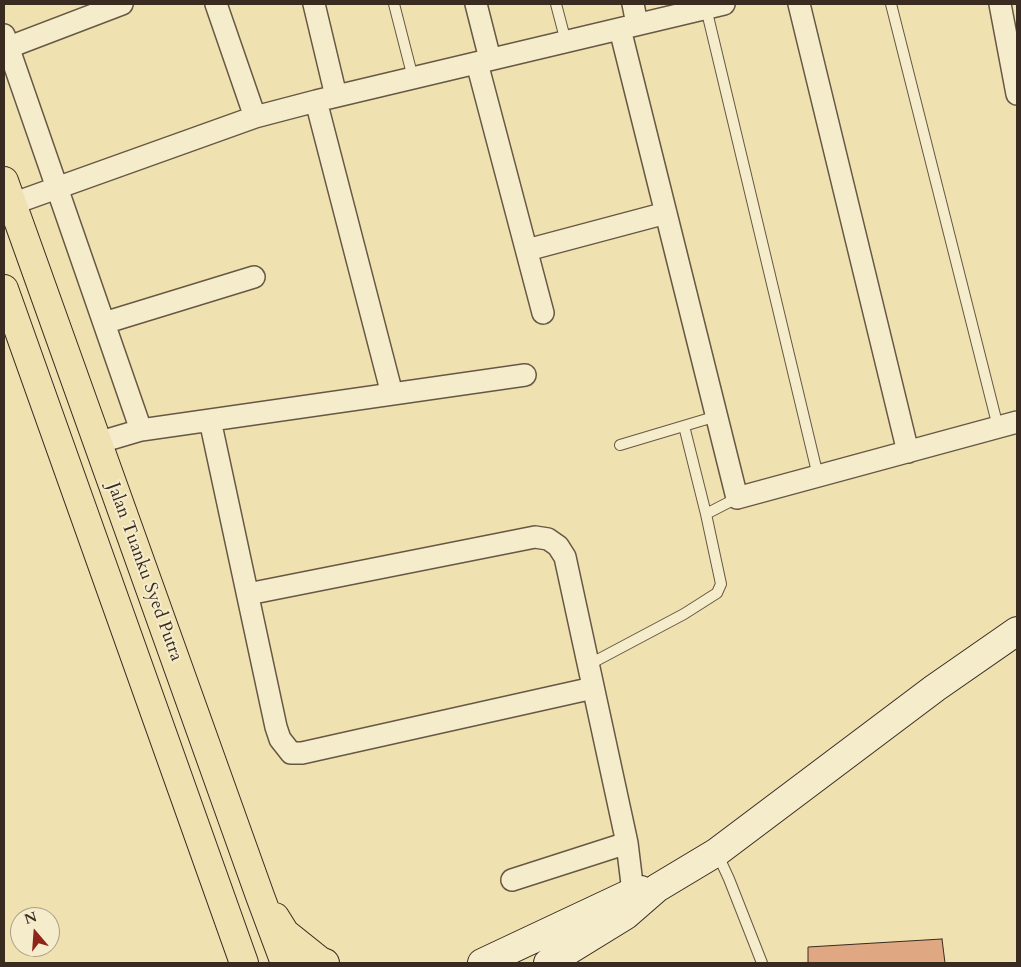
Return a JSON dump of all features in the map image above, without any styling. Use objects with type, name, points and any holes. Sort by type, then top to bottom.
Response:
[{"type":"main road","name":"Jalan Tuanku Syed Putra","points":[[8,192],[260,896],[286,963]]},
{"type":"main road","name":"Jalan Tuanku Syed Putra","points":[[4,289],[16,334],[243,963]]},
{"type":"main road","points":[[482,963],[639,898],[720,858],[935,688],[1017,631]]},
{"type":"main road","points":[[260,896],[285,933],[320,962],[325,963]]},
{"type":"main road","points":[[548,963],[639,898]]},
{"type":"street","points":[[122,4],[5,44],[57,188],[140,430]]},
{"type":"street","points":[[216,4],[255,117]]},
{"type":"street","points":[[314,4],[336,96]]},
{"type":"street","points":[[476,4],[484,61],[543,314]]},
{"type":"street","points":[[632,4],[628,27],[666,213],[737,498],[1008,424]]},
{"type":"street","points":[[799,4],[908,452]]},
{"type":"street","points":[[1000,4],[1017,94]]},
{"type":"street","points":[[8,192],[57,188],[255,117],[715,6]]},
{"type":"street","points":[[316,101],[392,394]]},
{"type":"street","points":[[527,250],[666,213]]},
{"type":"street","points":[[104,323],[254,277]]},
{"type":"street","points":[[98,443],[140,430],[525,375]]},
{"type":"street","points":[[210,420],[276,727],[280,739],[291,753],[302,753],[593,688]]},
{"type":"street","points":[[248,594],[536,537],[548,539],[558,546],[565,557],[639,898]]},
{"type":"street","points":[[512,880],[627,843]]},
{"type":"lane","points":[[394,4],[413,78]]},
{"type":"lane","points":[[556,4],[566,42]]},
{"type":"lane","points":[[891,4],[1008,424]]},
{"type":"lane","points":[[715,6],[818,476]]},
{"type":"lane","points":[[620,445],[716,416]]},
{"type":"lane","points":[[588,665],[684,614],[717,594],[721,584],[684,426]]},
{"type":"lane","points":[[706,514],[737,498]]},
{"type":"lane","points":[[720,858],[762,963]]},
{"type":"building","points":[[942,939],[945,963],[808,963],[808,947]]}]
